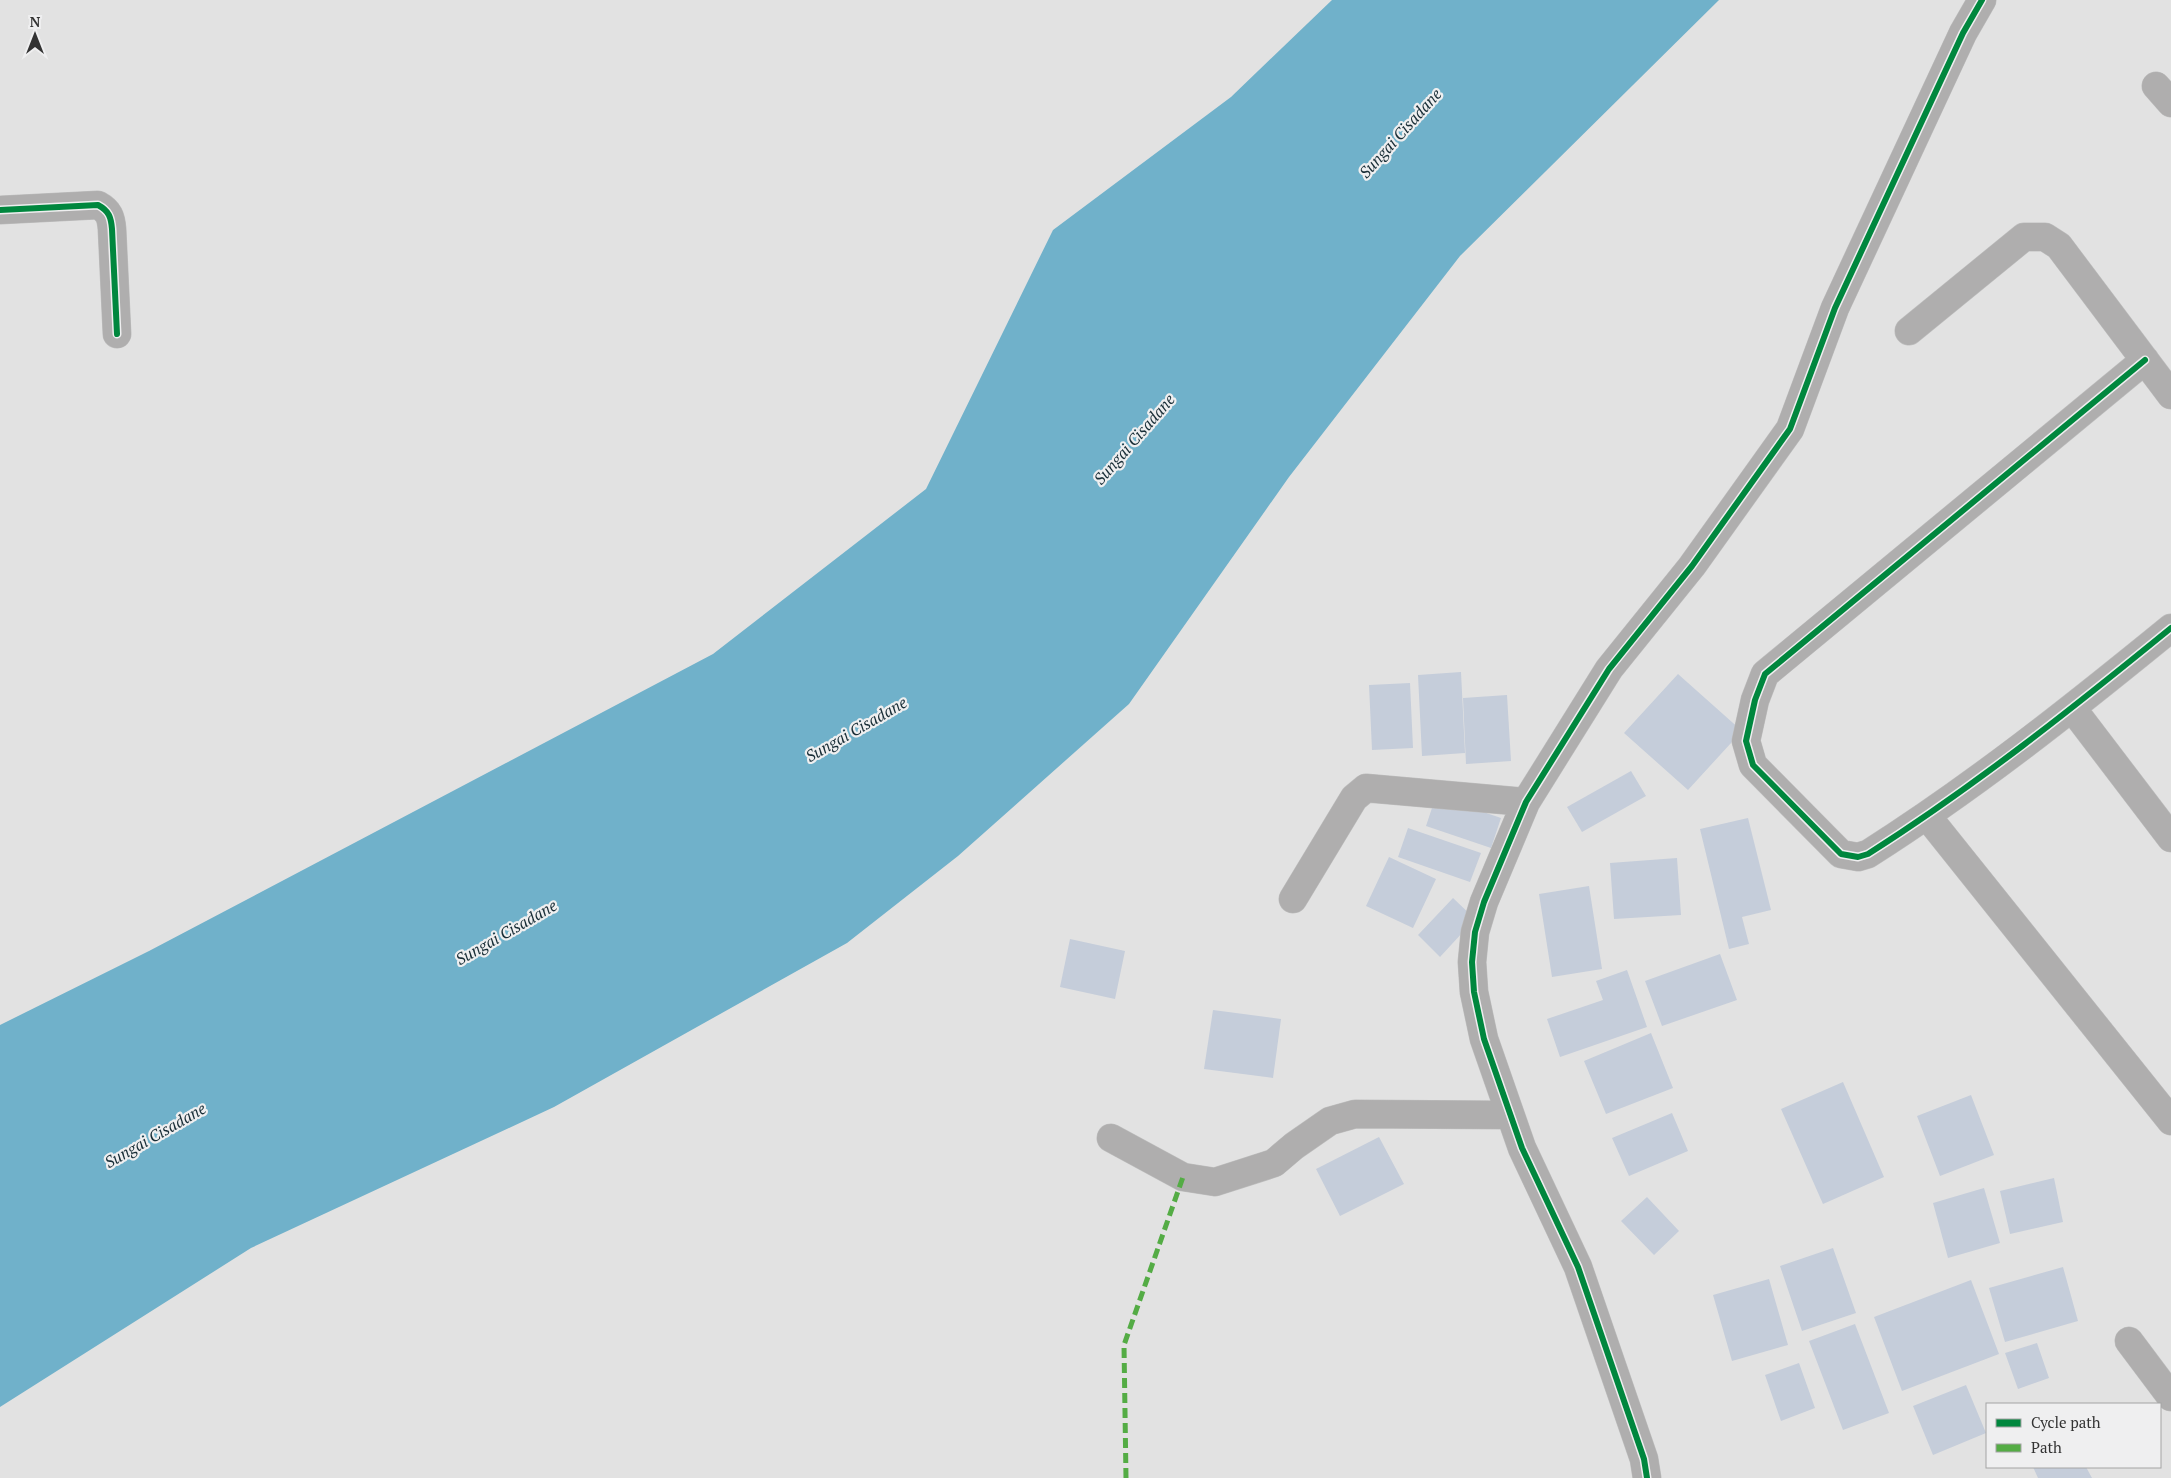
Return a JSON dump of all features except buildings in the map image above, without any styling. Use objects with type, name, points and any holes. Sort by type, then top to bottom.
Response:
[{"type":"street","points":[[1647,1478],[1644,1459],[1578,1267],[1522,1148],[1484,1039],[1474,992],[1472,962],[1475,932],[1484,902],[1526,802],[1609,669],[1692,566],[1790,429],[1835,308],[1963,33],[1982,0]]},
{"type":"street","points":[[0,210],[98,205],[106,209],[111,217],[117,334]]},
{"type":"street","points":[[1909,331],[2024,237],[2045,237],[2059,246],[2171,395]]},
{"type":"street","points":[[2145,360],[1765,674],[1755,700],[1746,741],[1753,765],[1841,854],[1858,857],[1868,854],[1927,816],[2072,708],[2171,628]]},
{"type":"street","points":[[2072,708],[2171,838]]},
{"type":"street","points":[[1293,899],[1354,798],[1366,788],[1526,802]]},
{"type":"street","points":[[1927,816],[2171,1121]]},
{"type":"street","points":[[1111,1138],[1183,1177],[1215,1182],[1274,1163],[1294,1146],[1330,1121],[1355,1114],[1510,1115]]},
{"type":"street","points":[[2130,1341],[2171,1397]]},
{"type":"water","name":"Sungai Cisadane","points":[[1332,0],[1719,0],[1460,256],[1289,477],[1129,704],[958,856],[847,943],[554,1107],[251,1248],[0,1407],[0,1025],[149,951],[713,654],[926,489],[1053,230],[1231,97]]},
{"type":"marked path","points":[[1126,1478],[1124,1345],[1183,1177]]},
{"type":"cycle path","points":[[1647,1478],[1644,1459],[1578,1267],[1522,1148],[1484,1039],[1474,992],[1472,962],[1475,932],[1484,902],[1526,802],[1609,669],[1692,566],[1790,429],[1835,308],[1963,33],[1982,0]]},
{"type":"cycle path","points":[[0,210],[98,205],[107,212],[112,229],[117,334]]},
{"type":"cycle path","points":[[2145,360],[1765,674],[1755,700],[1746,741],[1753,765],[1841,854],[1858,857],[1868,854],[1985,774],[2097,688],[2171,628]]}]
